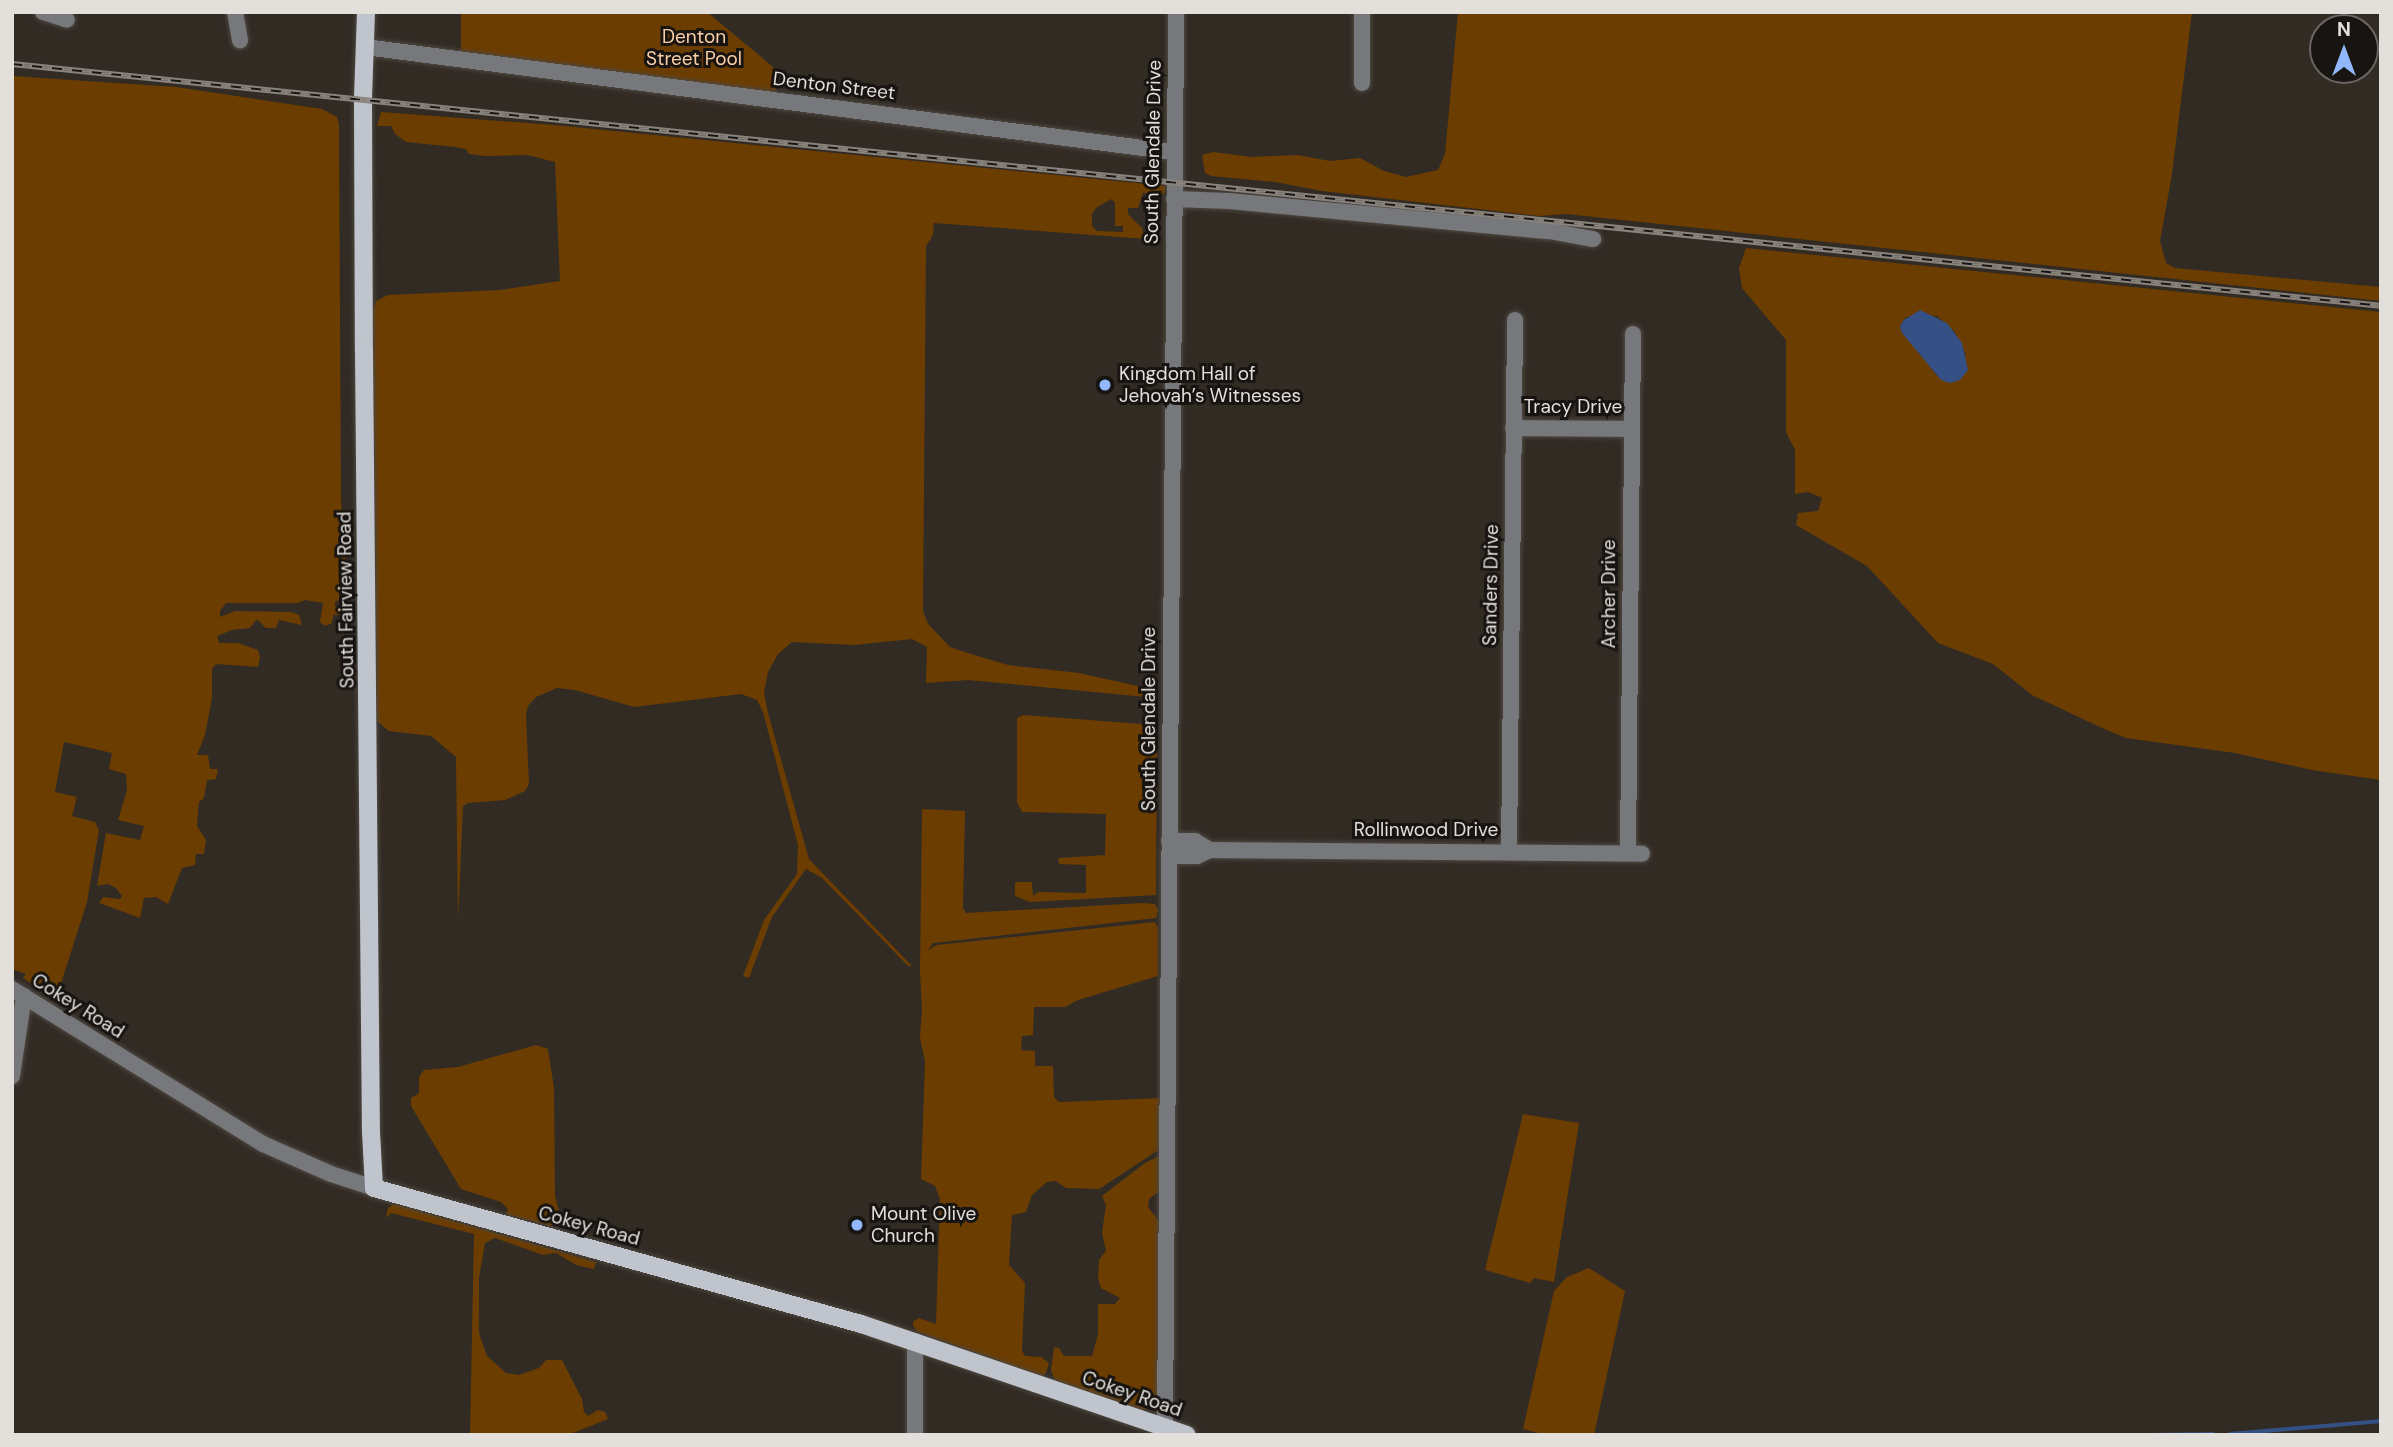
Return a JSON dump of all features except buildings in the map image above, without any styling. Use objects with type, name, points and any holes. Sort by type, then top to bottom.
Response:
[{"type":"main road","name":"South Fairview Road","points":[[366,12],[364,365],[370,1077],[374,1188]]},
{"type":"main road","name":"Cokey Road","points":[[374,1188],[915,1342],[1187,1435]]},
{"type":"street","points":[[43,12],[67,20]]},
{"type":"street","points":[[236,12],[240,41]]},
{"type":"street","name":"South Glendale Drive","points":[[1165,1427],[1176,12]]},
{"type":"street","points":[[1362,12],[1362,83]]},
{"type":"street","name":"Denton Street","points":[[365,47],[1174,152]]},
{"type":"street","points":[[1174,199],[1229,201],[1549,230],[1593,239]]},
{"type":"street","name":"Sanders Drive","points":[[1509,852],[1515,320]]},
{"type":"street","name":"Archer Drive","points":[[1633,334],[1635,854]]},
{"type":"street","name":"Tracy Drive","points":[[1513,428],[1632,429]]},
{"type":"street","name":"Rollinwood Drive","points":[[1169,848],[1197,856],[1210,850],[1635,854]]},
{"type":"street","points":[[12,1076],[18,993]]},
{"type":"street","name":"Cokey Road","points":[[18,993],[263,1144],[331,1174],[374,1188]]},
{"type":"street","points":[[915,1342],[915,1435]]},
{"type":"green space","name":"Denton Street Pool","points":[[461,12],[707,12],[778,71],[775,94],[461,54]]},
{"type":"green space","points":[[1458,12],[2192,12],[2172,174],[2160,241],[2166,263],[2175,268],[2381,287],[2381,301],[1566,214],[1540,216],[1322,191],[1205,173],[1202,155],[1213,152],[1252,157],[1297,155],[1330,161],[1360,158],[1384,171],[1406,177],[1438,170],[1445,154]]},
{"type":"green space","points":[[12,76],[176,87],[322,109],[337,117],[339,124],[341,502],[349,601],[341,599],[335,602],[335,607],[342,609],[343,614],[333,615],[332,623],[325,626],[320,622],[323,603],[305,600],[298,603],[226,603],[220,611],[220,617],[235,611],[291,612],[299,615],[302,625],[279,620],[276,628],[266,628],[257,619],[250,628],[232,630],[217,636],[219,643],[238,643],[258,650],[258,667],[216,664],[212,669],[212,698],[205,735],[197,755],[208,755],[210,769],[218,769],[216,779],[207,780],[204,798],[199,802],[197,826],[206,840],[204,854],[196,854],[195,865],[182,868],[168,904],[156,897],[144,898],[140,918],[99,903],[103,897],[120,899],[122,896],[116,888],[108,884],[97,886],[106,833],[140,840],[144,826],[118,820],[127,790],[126,774],[109,769],[112,753],[64,742],[55,792],[77,797],[72,816],[95,822],[99,830],[87,902],[57,996],[54,998],[23,978],[26,974],[12,969]]},
{"type":"green space","points":[[381,112],[554,125],[1166,186],[1164,194],[1143,193],[1138,208],[1128,208],[1128,214],[1142,228],[1145,239],[934,223],[933,235],[926,246],[923,611],[928,624],[950,647],[974,655],[1008,665],[1079,673],[1156,690],[1156,698],[968,680],[926,683],[927,647],[912,639],[854,645],[792,642],[778,654],[768,672],[764,693],[768,713],[809,859],[912,966],[908,966],[822,878],[806,869],[772,917],[749,978],[743,976],[764,920],[797,874],[798,845],[763,712],[757,700],[741,694],[634,707],[575,690],[557,688],[536,697],[528,706],[526,716],[529,784],[525,791],[505,800],[468,803],[463,806],[458,921],[456,757],[431,736],[389,731],[377,721],[373,310],[376,301],[388,295],[500,290],[560,281],[555,162],[527,155],[469,154],[466,149],[406,142],[395,134],[391,126],[377,126]],"holes":[[[1111,199],[1115,202],[1115,226],[1123,226],[1123,232],[1097,231],[1092,226],[1092,214],[1096,208]]]},
{"type":"green space","points":[[1746,248],[2381,312],[2381,780],[2312,770],[2235,753],[2126,738],[2032,695],[1993,664],[1938,643],[1867,566],[1796,525],[1798,513],[1818,511],[1822,498],[1808,492],[1795,494],[1795,450],[1786,432],[1786,340],[1742,288],[1739,268]],"holes":[[[1937,316],[1954,331],[1966,355],[1937,376],[1900,327],[1906,317]]]},
{"type":"green space","points":[[1023,715],[1155,725],[1156,895],[1030,902],[1015,896],[1015,882],[1032,882],[1033,896],[1038,892],[1086,893],[1086,865],[1059,864],[1058,858],[1105,855],[1106,814],[1022,812],[1017,802],[1017,718]]},
{"type":"green space","points":[[922,809],[965,811],[963,908],[966,913],[1143,903],[1155,904],[1158,910],[1156,918],[933,943],[928,950],[937,945],[1155,922],[1158,928],[1158,976],[1078,1000],[1065,1007],[1034,1007],[1033,1035],[1022,1036],[1021,1050],[1035,1051],[1035,1066],[1053,1066],[1054,1097],[1059,1102],[1162,1098],[1160,1149],[1099,1189],[1066,1188],[1056,1181],[1047,1182],[1032,1195],[1026,1212],[1012,1215],[1009,1265],[1025,1283],[1022,1351],[1025,1356],[1041,1357],[1049,1363],[1042,1376],[918,1332],[913,1326],[913,1322],[919,1318],[936,1324],[940,1199],[935,1186],[921,1179],[925,1061],[920,1038]]},
{"type":"green space","points":[[536,1045],[548,1049],[554,1088],[555,1196],[559,1211],[567,1221],[550,1226],[506,1214],[508,1209],[501,1202],[461,1189],[411,1106],[411,1098],[419,1093],[419,1077],[424,1070],[458,1067]]},
{"type":"green space","points":[[1523,1114],[1579,1123],[1554,1282],[1534,1278],[1530,1283],[1485,1270]]},
{"type":"green space","points":[[1159,1156],[1161,1190],[1149,1199],[1148,1207],[1161,1224],[1158,1398],[1152,1407],[1141,1410],[1055,1380],[1051,1371],[1054,1347],[1059,1348],[1064,1356],[1092,1356],[1098,1334],[1098,1304],[1115,1304],[1120,1298],[1101,1288],[1098,1279],[1099,1260],[1106,1251],[1102,1233],[1106,1205],[1102,1196],[1145,1163]]},
{"type":"green space","points":[[394,1204],[596,1262],[594,1269],[576,1265],[556,1253],[543,1255],[495,1238],[485,1243],[479,1278],[479,1333],[487,1356],[506,1373],[519,1375],[539,1368],[546,1360],[562,1360],[582,1399],[584,1412],[588,1416],[598,1410],[605,1412],[608,1419],[568,1435],[470,1435],[474,1234],[391,1213],[386,1218],[388,1208]]},
{"type":"green space","points":[[1589,1268],[1625,1291],[1594,1435],[1547,1435],[1523,1429],[1554,1291],[1567,1277]]},
{"type":"water","points":[[1920,310],[1947,323],[1962,343],[1968,370],[1960,380],[1950,383],[1941,380],[1902,333],[1900,326],[1904,320]]},
{"type":"waterway","points":[[2230,1434],[2381,1421]]},
{"type":"waterway","points":[[2147,1435],[2213,1434]]},
{"type":"railway","points":[[12,64],[2381,306]]},
{"type":"place","name":"Kingdom Hall of Jehovah’s Witnesses","points":[[1105,385]]},
{"type":"place","name":"Mount Olive Church","points":[[857,1225]]}]
